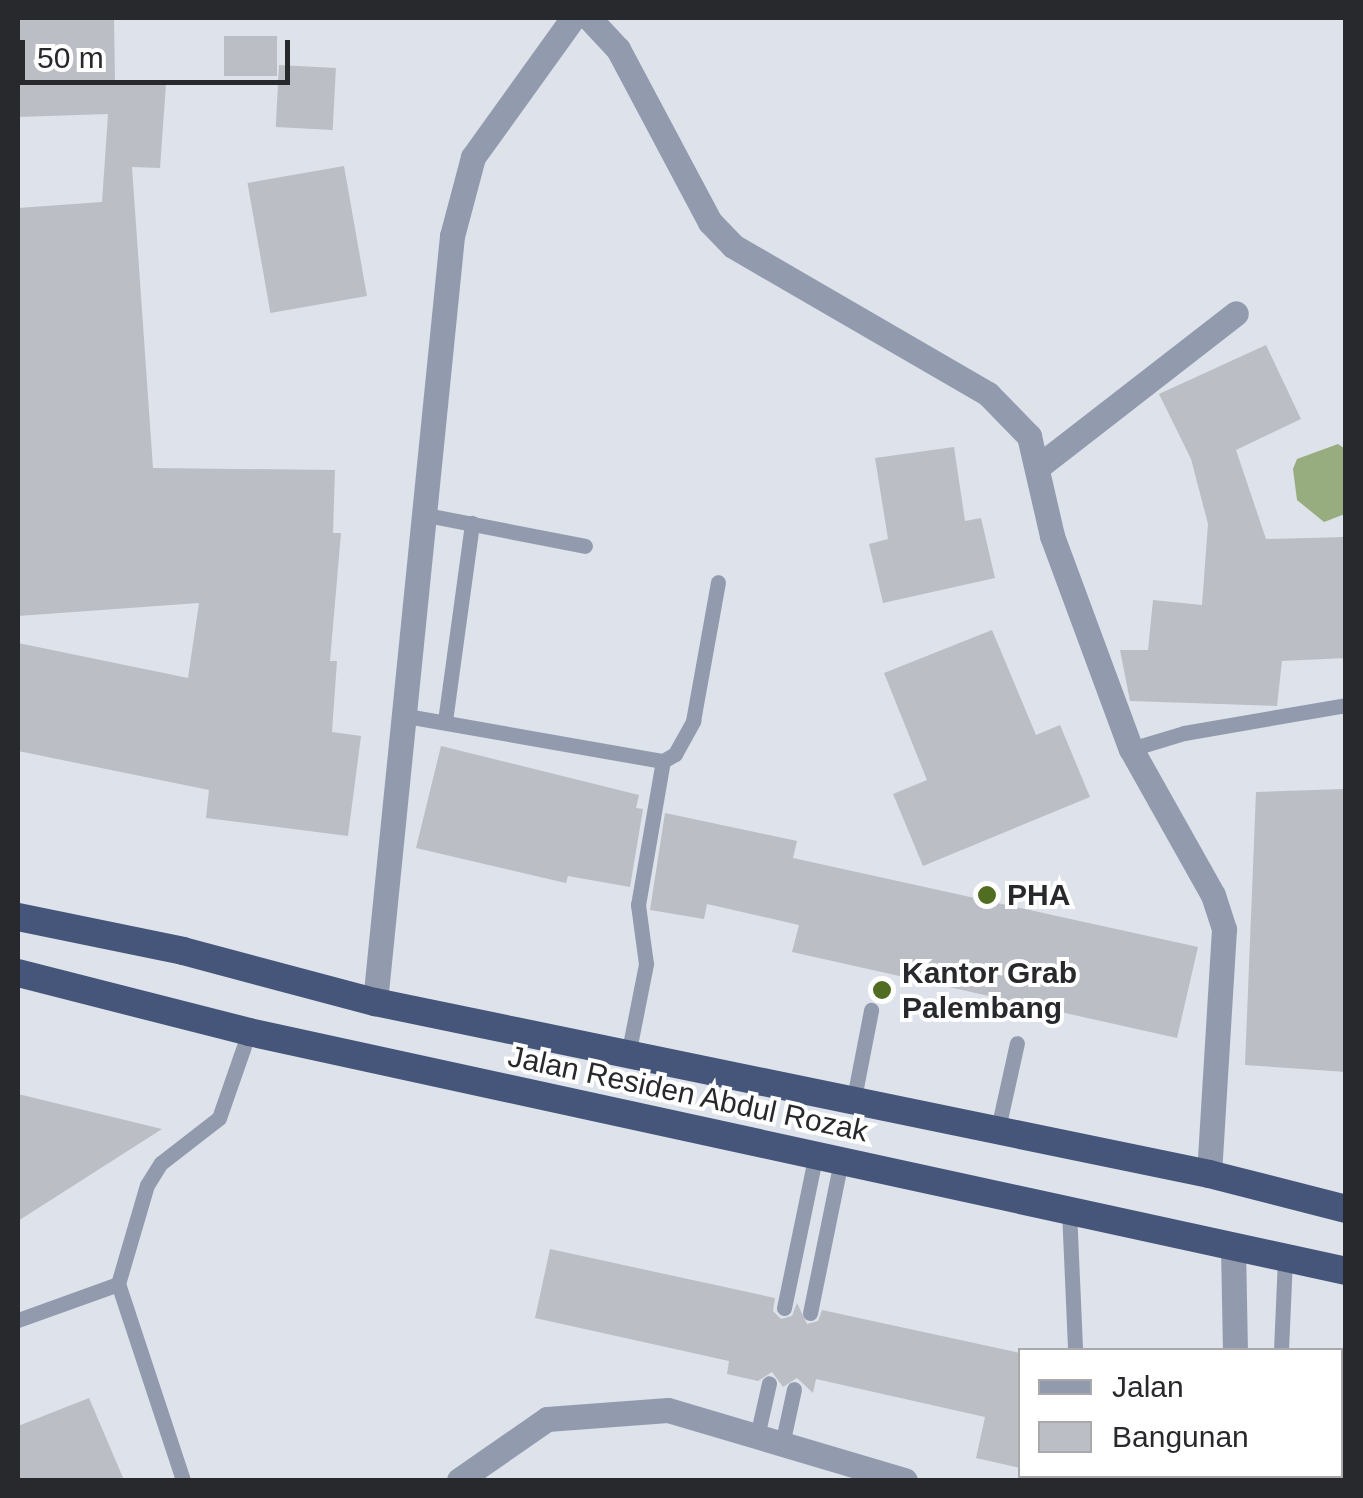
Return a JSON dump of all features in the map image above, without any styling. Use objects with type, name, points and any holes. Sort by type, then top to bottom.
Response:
[{"type":"highway","name":"Jalan Residen Abdul Rozak","points":[[18,917],[183,951],[375,1002],[1209,1174],[1346,1210]]},
{"type":"highway","name":"Jalan Residen Abdul Rozak","points":[[18,973],[249,1032],[1346,1271]]},
{"type":"street","points":[[375,1002],[400,714],[429,516],[452,236],[473,156],[573,18]]},
{"type":"street","points":[[589,18],[618,49],[710,222],[733,246],[988,394],[1016,417],[1038,466],[1052,536],[1131,749],[1213,895],[1224,929],[1209,1174]]},
{"type":"street","points":[[1038,466],[1236,313]]},
{"type":"street","points":[[1233,1246],[1235,1348]]},
{"type":"street","points":[[459,1480],[547,1419],[668,1410],[758,1432],[905,1480]]},
{"type":"lane","points":[[429,516],[585,546]]},
{"type":"lane","points":[[440,720],[472,523]]},
{"type":"lane","points":[[400,714],[663,762],[675,754],[693,721],[718,582]]},
{"type":"lane","points":[[1131,749],[1184,733],[1346,705]]},
{"type":"lane","points":[[628,1055],[646,964],[638,906],[663,762]]},
{"type":"lane","points":[[854,1102],[871,1010]]},
{"type":"lane","points":[[183,1480],[118,1284],[147,1184],[160,1163],[219,1118],[249,1032]]},
{"type":"lane","points":[[998,1133],[1017,1044]]},
{"type":"lane","points":[[784,1308],[828,1157]]},
{"type":"lane","points":[[810,1313],[828,1157]]},
{"type":"lane","points":[[1069,1210],[1074,1348]]},
{"type":"lane","points":[[1280,1348],[1285,1258]]},
{"type":"lane","points":[[18,1320],[118,1284]]},
{"type":"lane","points":[[758,1432],[769,1384]]},
{"type":"lane","points":[[783,1440],[794,1389]]},
{"type":"shaded area","points":[[1338,444],[1345,449],[1345,514],[1324,522],[1297,500],[1293,469],[1297,459]]},
{"type":"building","points":[[18,18],[114,18],[115,81],[166,84],[160,168],[132,167],[153,468],[335,470],[333,533],[341,533],[330,661],[337,661],[332,732],[361,736],[348,836],[206,818],[209,790],[18,751],[18,643],[188,678],[199,603],[18,616],[18,208],[102,202],[108,114],[18,117]]},
{"type":"building","points":[[224,36],[277,36],[277,76],[224,76]]},
{"type":"building","points":[[279,65],[336,68],[333,130],[276,127]]},
{"type":"building","points":[[344,166],[367,296],[270,313],[247,183]]},
{"type":"building","points":[[1266,345],[1301,419],[1236,450],[1266,539],[1343,537],[1346,658],[1282,661],[1277,706],[1130,701],[1120,650],[1148,650],[1153,600],[1202,605],[1208,524],[1191,459],[1159,394]]},
{"type":"building","points":[[954,447],[965,521],[981,518],[995,578],[883,603],[869,544],[888,539],[875,458]]},
{"type":"building","points":[[992,630],[1036,735],[1060,725],[1090,797],[923,866],[893,794],[927,780],[884,673]]},
{"type":"building","points":[[441,746],[639,795],[636,808],[643,809],[630,887],[568,876],[566,883],[416,848]]},
{"type":"building","points":[[1343,789],[1346,1072],[1245,1065],[1256,792]]},
{"type":"building","points":[[665,813],[797,841],[793,858],[1198,947],[1177,1038],[792,952],[799,925],[707,904],[704,919],[650,910]]},
{"type":"building","points":[[18,1094],[162,1129],[18,1221]]},
{"type":"building","points":[[550,1249],[775,1298],[773,1311],[781,1319],[792,1316],[797,1303],[807,1324],[818,1321],[822,1310],[1018,1353],[1018,1468],[976,1458],[985,1417],[816,1379],[813,1393],[797,1378],[783,1387],[772,1372],[758,1381],[727,1374],[729,1361],[535,1318]]},
{"type":"building","points":[[89,1398],[124,1480],[18,1480],[18,1426]]},
{"type":"place","name":"PHA","points":[[987,895]]},
{"type":"place","name":"Kantor Grab Palembang","points":[[882,990]]}]
